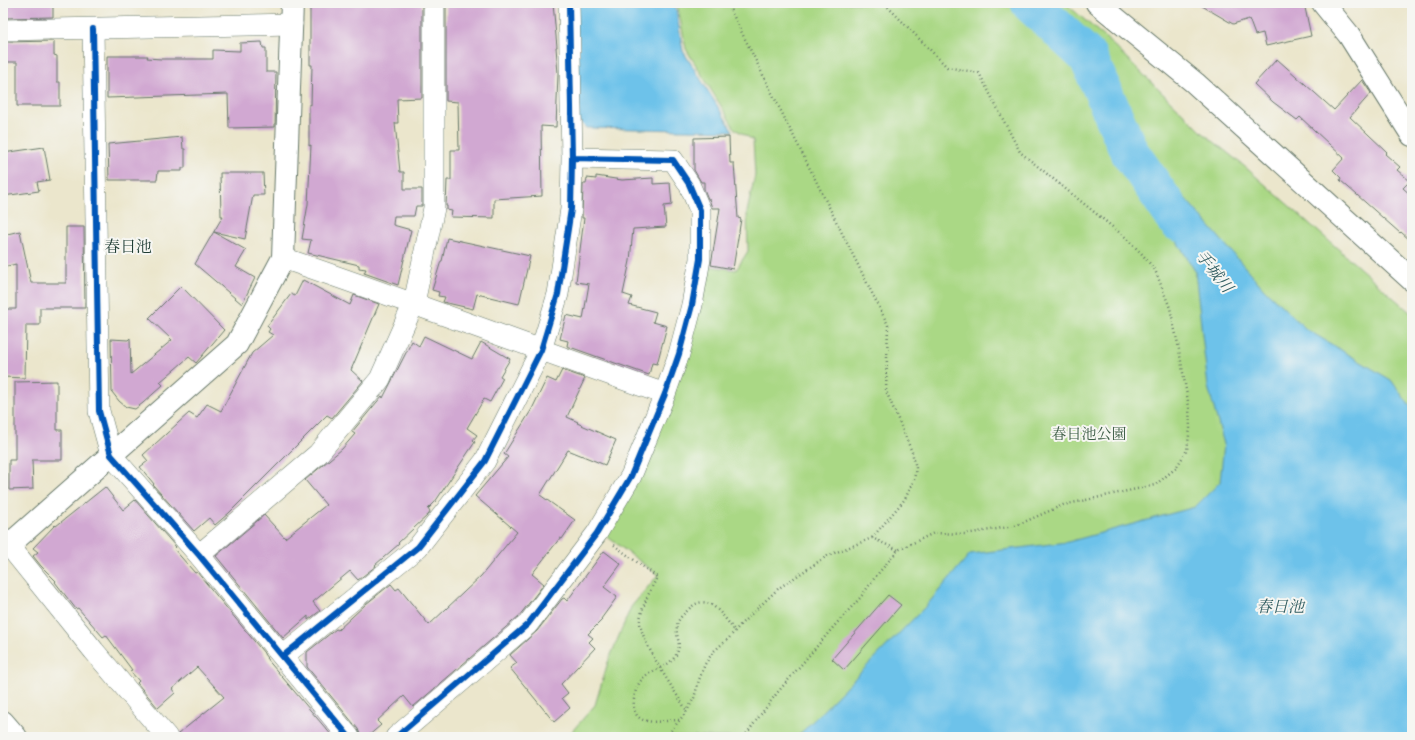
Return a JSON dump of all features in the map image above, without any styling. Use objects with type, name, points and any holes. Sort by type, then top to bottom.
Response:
[{"type":"main road","points":[[1097,3],[1195,84],[1412,280]]},
{"type":"main road","points":[[1323,3],[1349,35],[1412,135]]},
{"type":"main road","points":[[6,542],[111,455],[237,344],[283,258],[292,14]]},
{"type":"main road","points":[[3,722],[16,737]]},
{"type":"street","points":[[199,555],[318,454],[380,379],[414,303],[434,208],[434,3]]},
{"type":"street","points":[[284,656],[418,547],[485,461],[541,350],[558,294],[571,209],[572,158],[569,3]]},
{"type":"street","points":[[3,30],[93,29],[292,14]]},
{"type":"street","points":[[93,29],[99,411],[111,455],[199,555],[284,656],[349,737]]},
{"type":"street","points":[[396,737],[528,624],[597,533],[631,476],[665,394],[678,354],[692,305],[700,259],[700,210],[689,184],[673,160],[572,158]]},
{"type":"street","points":[[283,258],[414,303],[665,394]]},
{"type":"street","points":[[6,542],[94,651],[167,737]]},
{"type":"path","points":[[666,737],[687,711],[694,698],[698,680],[705,664],[714,652],[779,588],[827,556],[872,538],[905,499],[914,480],[916,468],[912,452],[886,391],[888,325],[727,3]]},
{"type":"path","points":[[744,737],[777,693],[860,598],[898,550],[934,533],[965,534],[1015,526],[1064,505],[1155,485],[1176,468],[1187,450],[1190,428],[1189,407],[1178,344],[1170,308],[1155,270],[1125,237],[1020,152],[979,72],[948,67],[884,3]]},
{"type":"path","points":[[597,533],[657,577],[642,611],[640,622],[644,639],[687,711]]},
{"type":"path","points":[[872,538],[898,550]]},
{"type":"path","points":[[679,720],[648,722],[638,718],[634,711],[634,698],[638,684],[648,673],[661,668],[672,660],[680,645],[676,628],[678,621],[697,602],[702,601],[713,605],[735,631]]},
{"type":"green space","name":"春日池公園","points":[[677,3],[1065,3],[1107,39],[1203,133],[1244,166],[1412,314],[1412,737],[567,737],[595,705],[608,662],[631,607],[658,575],[601,532],[634,478],[701,265],[736,270],[748,251],[747,212],[755,175],[753,140],[735,129],[686,49]]},
{"type":"water","points":[[573,3],[675,3],[683,51],[733,131],[586,128],[575,117]]},
{"type":"water","name":"春日池","points":[[1164,174],[1264,289],[1306,329],[1391,380],[1412,409],[1412,737],[797,737],[926,606],[970,554],[1068,542],[1195,507],[1220,482],[1224,444],[1208,387],[1195,271],[1140,181]]},
{"type":"building","points":[[5,3],[53,3],[53,17],[5,18]]},
{"type":"building","points":[[310,3],[422,3],[422,98],[397,99],[398,123],[395,123],[400,172],[404,172],[404,189],[422,189],[422,206],[416,206],[414,216],[394,216],[393,225],[411,230],[398,285],[364,273],[366,269],[359,268],[359,265],[308,253],[311,240],[302,239],[308,204],[311,145],[309,146],[309,104],[311,105],[312,65],[310,65]]},
{"type":"building","points":[[446,3],[553,3],[558,74],[556,127],[541,126],[542,196],[494,199],[494,218],[451,217],[452,211],[447,210],[446,206],[447,180],[451,180],[451,150],[459,150],[458,102],[446,101]]},
{"type":"building","points":[[1197,3],[1304,3],[1311,36],[1266,46],[1263,33],[1255,35],[1249,19],[1233,24]]},
{"type":"building","points":[[54,41],[54,55],[57,56],[57,82],[60,82],[60,106],[17,106],[17,62],[3,62],[3,44],[5,44],[5,42]]},
{"type":"building","points":[[262,42],[263,48],[266,48],[266,72],[276,72],[275,127],[229,128],[228,94],[107,98],[107,56],[148,56],[147,58],[161,59],[213,59],[213,50],[240,51],[240,43]]},
{"type":"building","points":[[1277,59],[1334,110],[1362,80],[1371,93],[1350,117],[1387,152],[1385,154],[1400,167],[1397,170],[1410,181],[1403,188],[1412,196],[1412,242],[1340,180],[1341,178],[1333,170],[1344,158],[1300,117],[1297,120],[1273,102],[1254,84]]},
{"type":"building","points":[[182,137],[183,149],[185,149],[185,168],[182,168],[182,171],[158,171],[157,180],[109,180],[108,144]]},
{"type":"building","points":[[729,137],[730,163],[734,163],[738,218],[741,219],[733,269],[711,265],[720,208],[712,208],[704,189],[704,182],[701,182],[694,170],[694,138]]},
{"type":"building","points":[[44,147],[50,180],[37,182],[39,191],[3,196],[3,153]]},
{"type":"building","points":[[220,173],[263,173],[264,195],[253,195],[245,239],[214,232],[246,250],[236,267],[255,278],[242,304],[195,264],[223,216],[221,216]]},
{"type":"building","points":[[596,176],[622,180],[653,178],[653,184],[670,183],[672,205],[664,206],[666,227],[633,229],[630,261],[623,294],[632,297],[629,305],[656,312],[653,322],[667,326],[657,364],[652,363],[649,375],[567,346],[568,341],[560,339],[566,315],[583,319],[589,284],[576,282],[584,218],[582,218],[583,184],[586,184],[587,178],[596,179]]},
{"type":"building","points":[[66,227],[84,227],[85,308],[40,308],[40,325],[26,325],[25,378],[3,377],[3,309],[16,309],[16,264],[3,267],[3,235],[20,231],[31,283],[66,283]]},
{"type":"building","points":[[447,238],[530,256],[519,304],[477,294],[473,309],[443,302],[445,297],[438,296],[439,292],[432,290],[442,261]]},
{"type":"building","points":[[303,280],[350,305],[354,295],[379,304],[351,370],[363,381],[332,418],[327,415],[229,513],[215,525],[209,518],[194,531],[153,485],[154,484],[140,467],[148,461],[143,455],[189,413],[197,418],[207,404],[221,411],[252,353],[273,335],[268,332],[270,329],[267,326],[291,294],[295,296]]},
{"type":"building","points":[[181,286],[224,330],[196,363],[189,357],[160,382],[163,385],[143,403],[135,409],[126,407],[112,392],[111,339],[128,340],[130,338],[131,374],[172,340],[149,318]]},
{"type":"building","points":[[424,336],[472,359],[481,342],[510,359],[500,376],[503,378],[490,402],[484,399],[467,428],[477,435],[473,440],[475,442],[435,502],[428,509],[430,512],[429,514],[398,543],[399,544],[375,565],[376,566],[358,580],[350,571],[313,602],[320,611],[308,620],[308,616],[283,638],[216,556],[264,515],[285,538],[326,505],[305,480],[342,449],[355,434],[352,432],[382,396],[383,398],[412,341],[419,346]]},
{"type":"building","points":[[562,370],[585,378],[567,417],[616,440],[605,465],[568,450],[540,495],[575,520],[562,539],[560,538],[532,574],[544,584],[519,616],[413,707],[404,696],[377,721],[381,725],[367,737],[361,737],[358,729],[307,667],[307,652],[336,629],[338,630],[366,604],[391,584],[396,590],[399,588],[429,625],[481,576],[517,532],[475,496],[508,457],[504,454],[532,409],[547,378],[556,382]]},
{"type":"building","points":[[57,381],[57,430],[62,430],[62,460],[32,460],[33,489],[9,490],[9,460],[15,460],[15,382]]},
{"type":"building","points":[[105,487],[123,510],[135,500],[176,547],[174,549],[195,573],[197,572],[264,653],[266,658],[333,737],[179,737],[178,734],[224,697],[197,667],[172,689],[175,693],[158,708],[137,683],[139,681],[130,671],[132,670],[106,635],[103,637],[78,608],[76,609],[55,582],[56,581],[33,556],[38,552],[33,548],[55,525],[56,526]]},
{"type":"building","points":[[604,551],[621,564],[604,587],[617,597],[601,619],[602,620],[588,634],[593,638],[589,642],[595,648],[561,684],[568,693],[562,698],[570,708],[554,722],[510,668],[517,663],[510,655],[537,631],[562,599],[564,598],[567,601]]},
{"type":"building","points":[[888,595],[901,605],[844,670],[832,659]]},
{"type":"waterway","name":"手城川","points":[[1030,3],[1088,57],[1129,151],[1178,222]]},
{"type":"cycle path","points":[[283,656],[418,547],[485,461],[541,350],[558,294],[571,209],[572,158],[569,3]]},
{"type":"cycle path","points":[[93,29],[99,411],[111,455],[199,555],[349,737]]},
{"type":"cycle path","points":[[396,737],[528,624],[597,533],[631,476],[665,394],[679,354],[692,305],[700,259],[700,210],[689,184],[673,160],[572,158]]},
{"type":"district","name":"春日池","points":[[128,246]]}]
